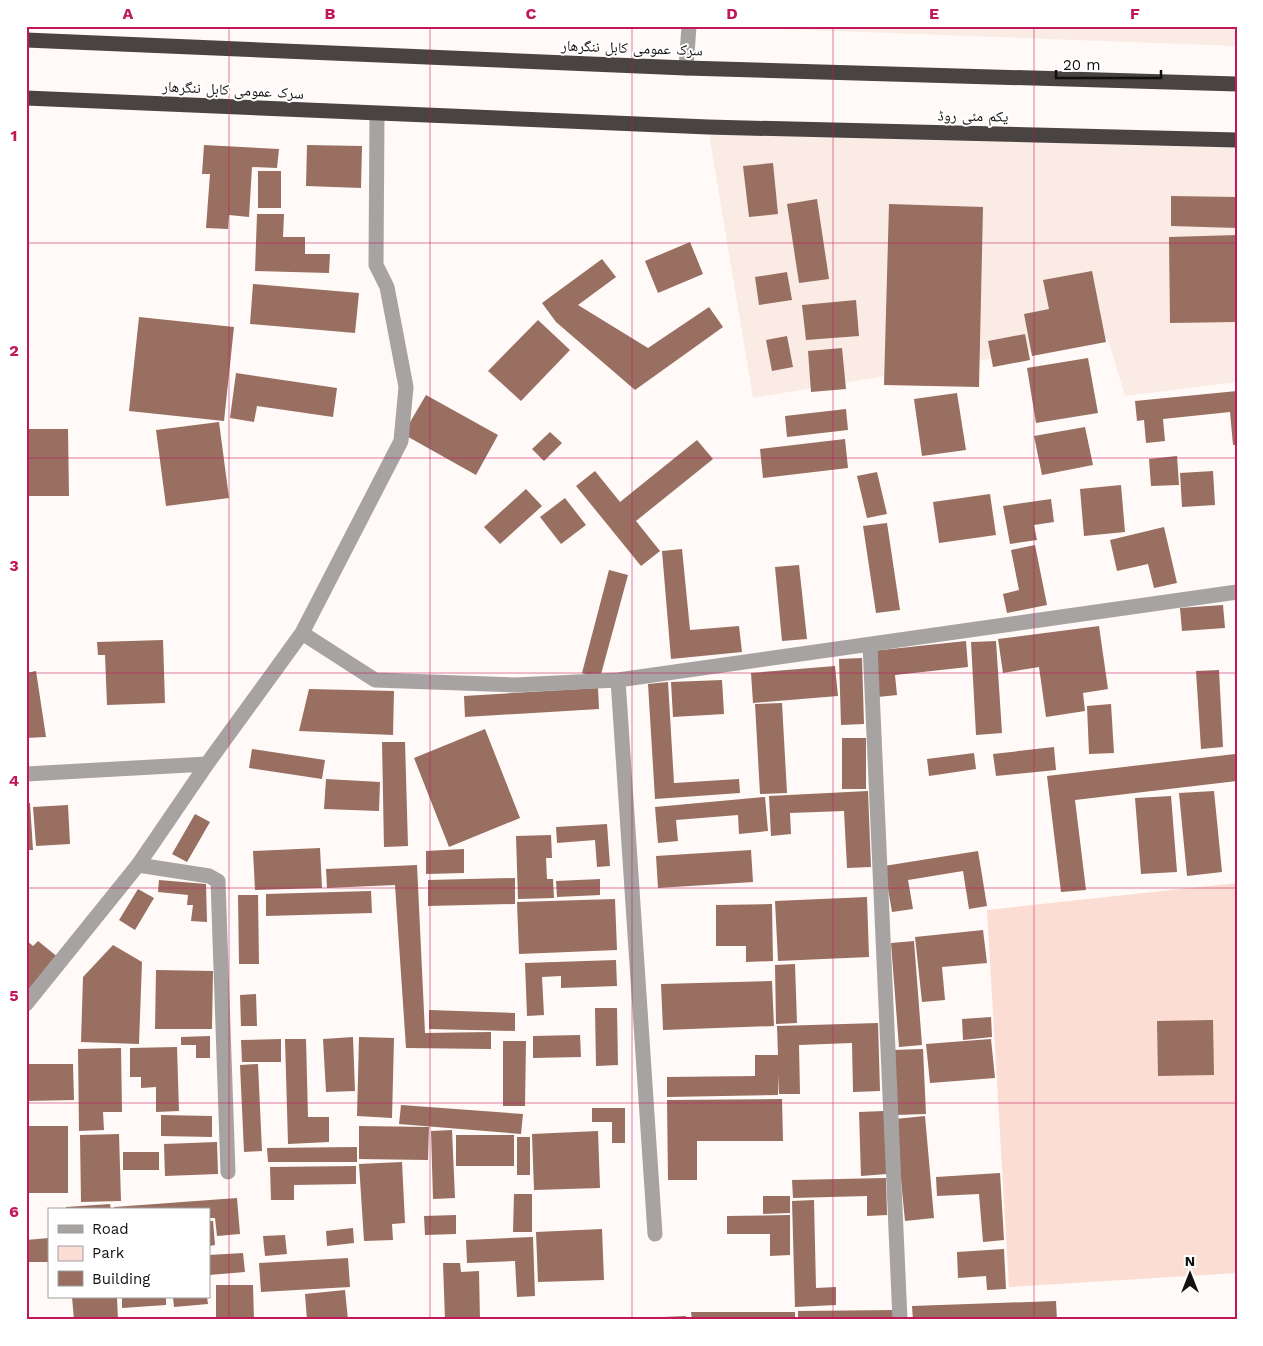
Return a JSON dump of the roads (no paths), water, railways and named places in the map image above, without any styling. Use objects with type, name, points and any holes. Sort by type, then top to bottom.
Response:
[{"type":"highway","name":"سرک عمومی کابل ننگرهار","points":[[26,40],[686,68],[1237,84]]},
{"type":"highway","name":"سرک عمومی کابل ننگرهار","points":[[26,98],[708,127]]},
{"type":"highway","name":"یکم مئی روڈ","points":[[708,127],[1237,140]]},
{"type":"street","points":[[686,68],[689,26]]},
{"type":"street","points":[[26,1004],[138,865],[207,764],[302,632],[401,440],[406,387],[387,287],[376,265],[377,114]]},
{"type":"street","points":[[302,632],[375,680],[515,685],[618,680],[1237,592]]},
{"type":"street","points":[[870,645],[900,1320]]},
{"type":"street","points":[[618,680],[654,1234]]},
{"type":"street","points":[[26,774],[207,764]]},
{"type":"street","points":[[138,865],[209,876],[218,881],[228,1172]]}]
